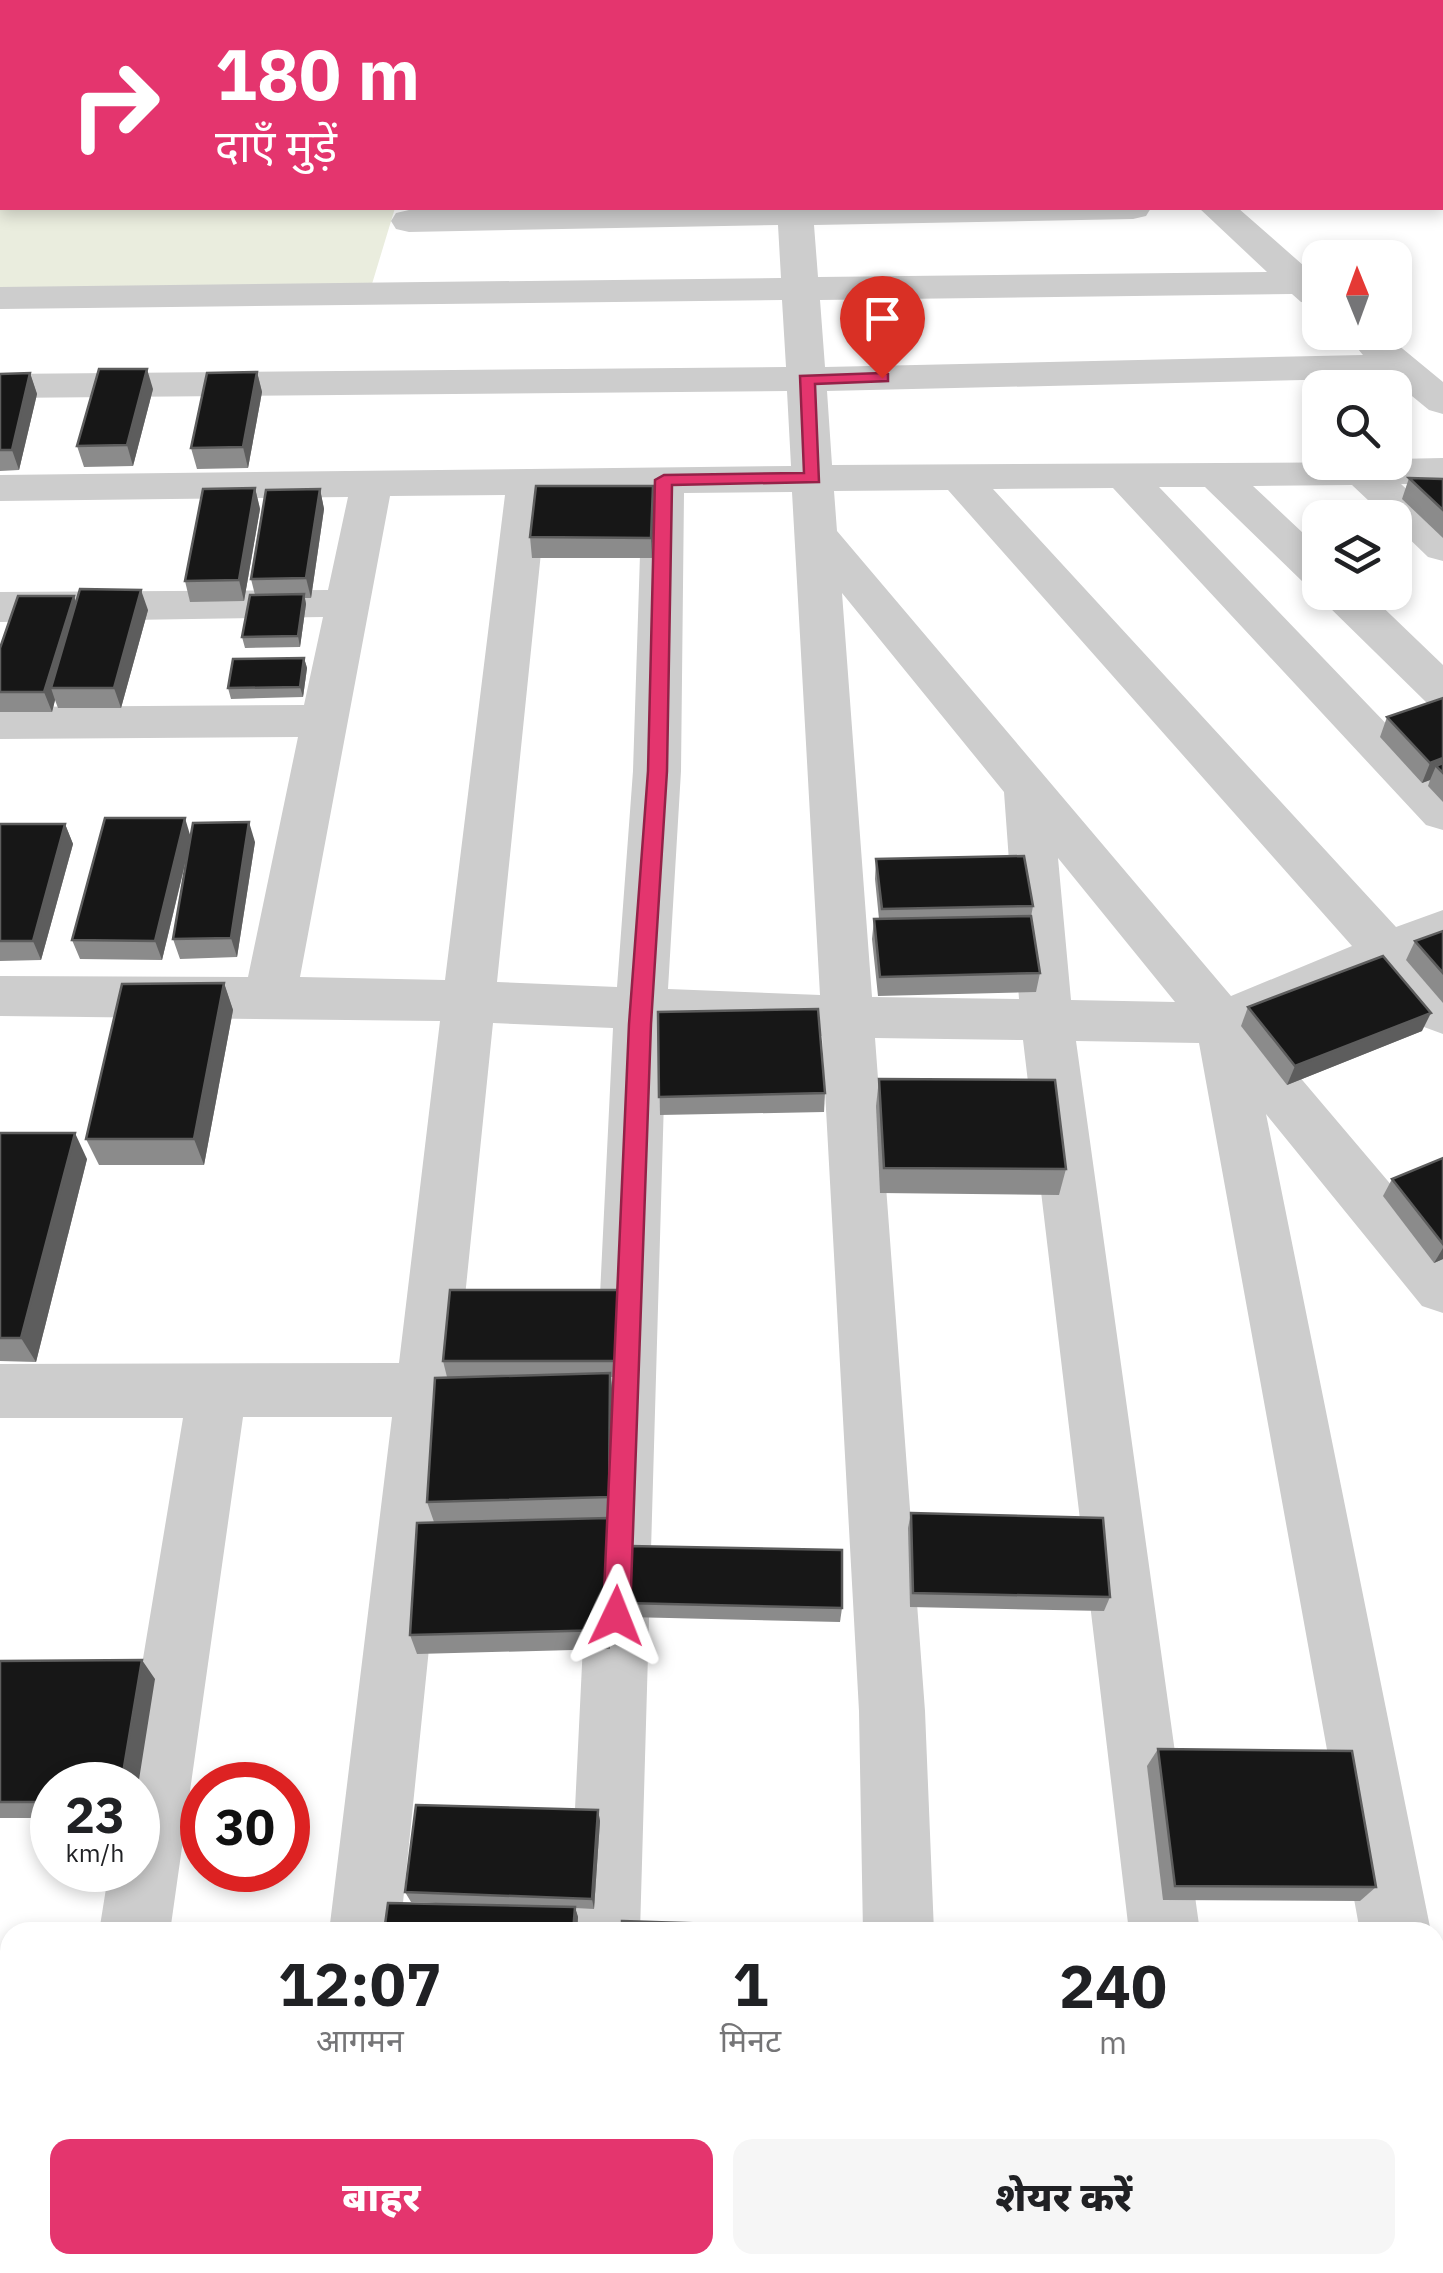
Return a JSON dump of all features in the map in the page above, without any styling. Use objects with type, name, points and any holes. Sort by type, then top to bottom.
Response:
[{"type":"street","points":[[408,222],[964,210]]},
{"type":"street","points":[[1219,210],[1302,283]]},
{"type":"street","points":[[796,212],[892,1711],[898,1922]]},
{"type":"street","points":[[0,298],[801,290],[1302,291]]},
{"type":"street","points":[[1382,350],[1443,401]]},
{"type":"street","points":[[0,386],[806,379],[1401,366]]},
{"type":"street","points":[[1412,471],[1443,471]]},
{"type":"street","points":[[0,488],[1302,473]]},
{"type":"street","points":[[1216,474],[1302,557]]},
{"type":"street","points":[[1124,475],[1443,812]]},
{"type":"street","points":[[959,476],[1443,1013]]},
{"type":"street","points":[[604,1922],[641,1008],[658,771],[664,480]]},
{"type":"street","points":[[1372,480],[1443,547]]},
{"type":"street","points":[[366,1922],[527,482]]},
{"type":"street","points":[[270,996],[371,484]]},
{"type":"street","points":[[816,533],[1443,1288]]},
{"type":"street","points":[[0,607],[348,602]]},
{"type":"street","points":[[1359,610],[1443,692]]},
{"type":"street","points":[[0,723],[324,721]]},
{"type":"street","points":[[1027,784],[1047,1020],[1163,1922]]},
{"type":"street","points":[[0,996],[270,996],[848,1016],[1221,1023],[1443,929]]},
{"type":"street","points":[[1221,1023],[1394,1922]]},
{"type":"street","points":[[0,1391],[427,1390]]},
{"type":"street","points":[[135,1922],[148,1668],[217,1391]]},
{"type":"shaded area","points":[[0,210],[394,210],[372,284],[0,290]]},
{"type":"building","points":[[99,369],[147,369],[127,445],[77,446]]},
{"type":"building","points":[[257,372],[243,447],[191,448],[207,373]]},
{"type":"building","points":[[30,373],[12,450],[0,450],[0,374]]},
{"type":"building","points":[[1412,478],[1443,479],[1443,510],[1411,480]]},
{"type":"building","points":[[536,486],[653,486],[651,538],[530,537]]},
{"type":"building","points":[[255,488],[239,580],[185,581],[203,489]]},
{"type":"building","points":[[320,489],[306,578],[251,579],[266,490]]},
{"type":"building","points":[[80,589],[141,590],[114,688],[51,688]]},
{"type":"building","points":[[304,594],[298,636],[242,637],[250,595]]},
{"type":"building","points":[[18,596],[74,596],[44,692],[0,692],[0,648]]},
{"type":"building","points":[[304,658],[300,687],[228,688],[233,659]]},
{"type":"building","points":[[1443,698],[1443,758],[1430,763],[1387,717]]},
{"type":"building","points":[[105,818],[185,818],[155,941],[72,940]]},
{"type":"building","points":[[249,822],[231,938],[173,939],[193,823]]},
{"type":"building","points":[[0,824],[65,824],[33,941],[0,941]]},
{"type":"building","points":[[1024,856],[1033,906],[882,909],[876,859]]},
{"type":"building","points":[[1031,916],[1040,973],[880,977],[874,919]]},
{"type":"building","points":[[1443,931],[1443,973],[1415,941]]},
{"type":"building","points":[[1383,956],[1431,1013],[1295,1066],[1248,1007]]},
{"type":"building","points":[[224,983],[194,1139],[86,1139],[122,984]]},
{"type":"building","points":[[818,1009],[825,1093],[659,1097],[658,1012]]},
{"type":"building","points":[[879,1079],[1055,1080],[1066,1169],[884,1168]]},
{"type":"building","points":[[0,1133],[75,1133],[21,1338],[0,1338]]},
{"type":"building","points":[[1443,1158],[1443,1244],[1392,1179]]},
{"type":"building","points":[[450,1290],[618,1290],[615,1361],[443,1361]]},
{"type":"building","points":[[610,1373],[609,1497],[427,1502],[435,1378]]},
{"type":"building","points":[[911,1513],[1103,1518],[1110,1597],[913,1593]]},
{"type":"building","points":[[608,1518],[608,1630],[410,1635],[417,1523]]},
{"type":"building","points":[[629,1546],[842,1550],[842,1608],[625,1603]]},
{"type":"building","points":[[142,1660],[125,1762],[30,1762],[30,1802],[0,1802],[0,1661]]},
{"type":"building","points":[[1158,1749],[1352,1751],[1376,1887],[1175,1886]]},
{"type":"building","points":[[416,1805],[598,1810],[592,1899],[405,1892]]},
{"type":"building","points":[[388,1903],[575,1907],[574,1922],[385,1922]]},
{"type":"route","points":[[616,1616],[640,1024],[658,771],[664,480],[813,478],[806,379],[882,378]]}]
